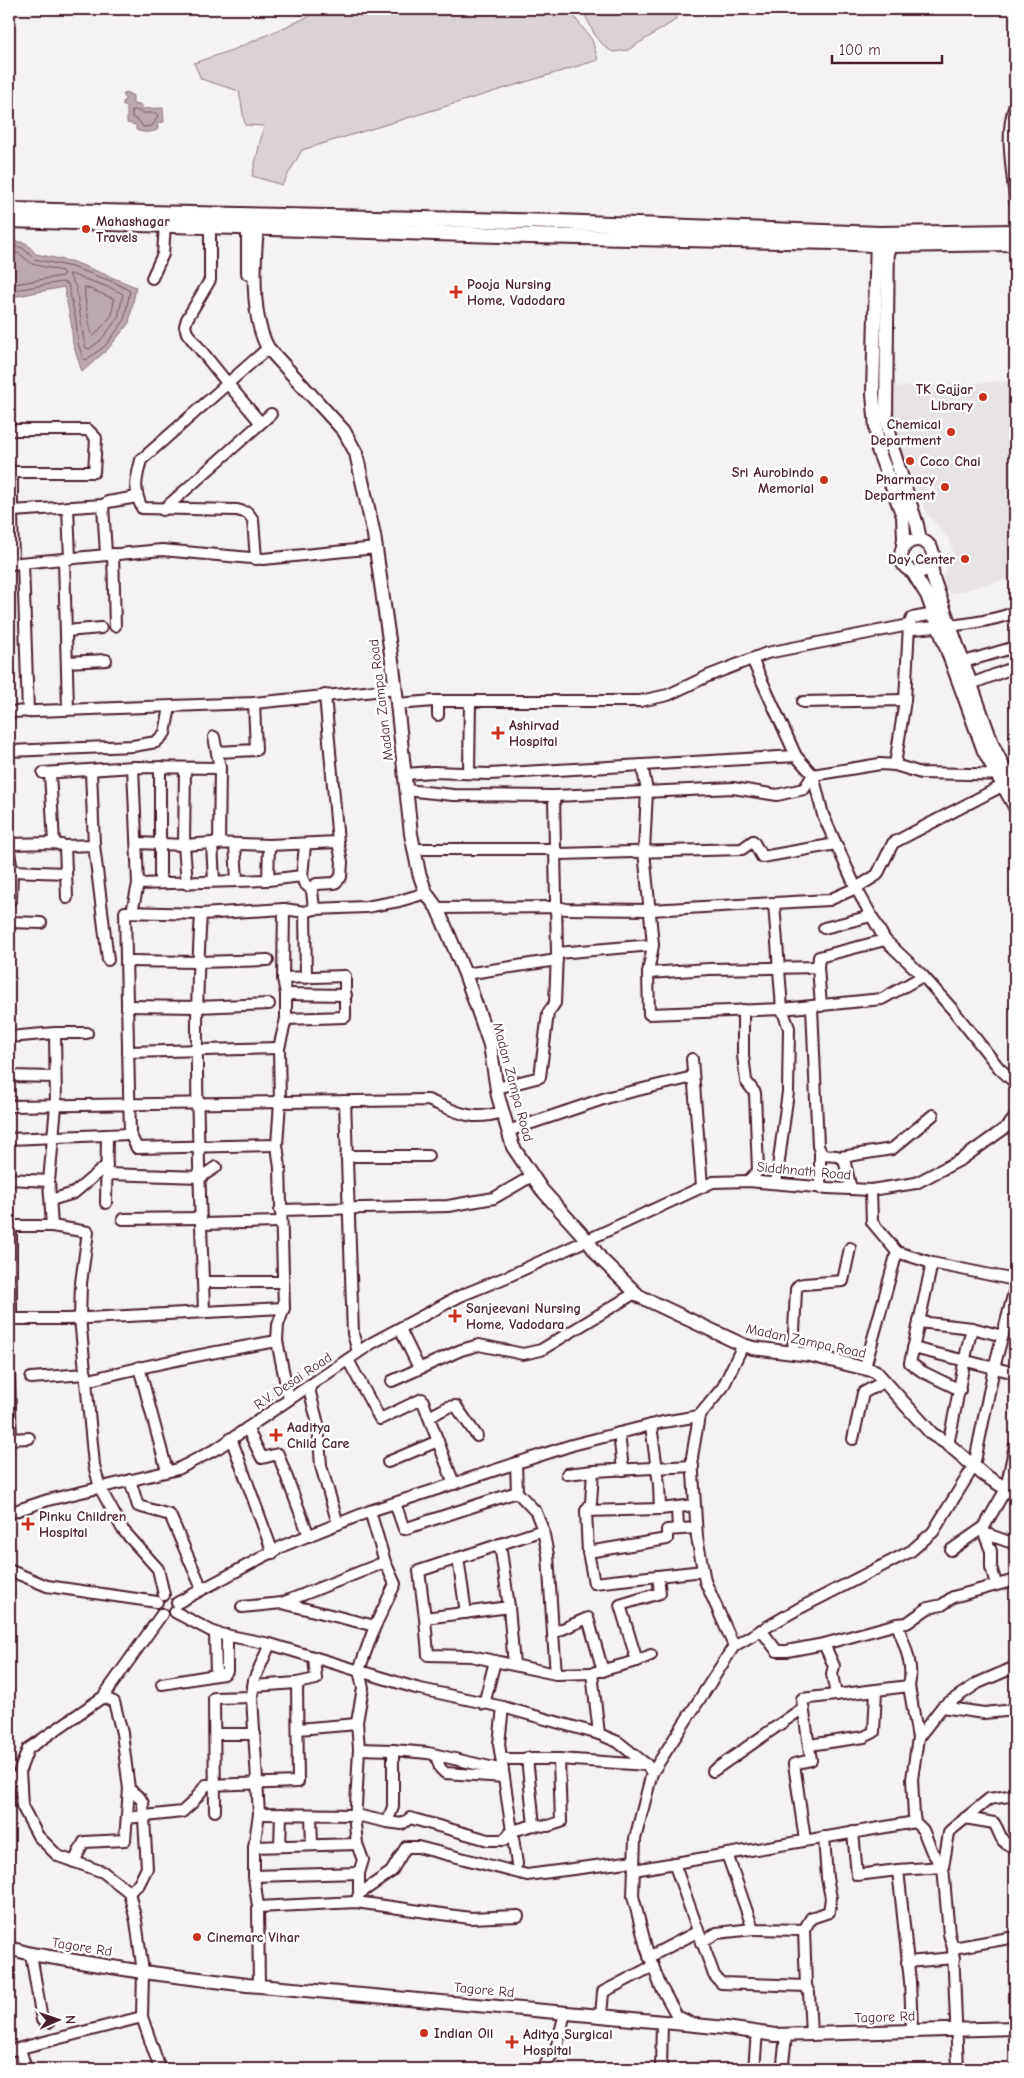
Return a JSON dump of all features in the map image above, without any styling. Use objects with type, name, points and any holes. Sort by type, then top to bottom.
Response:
[{"type":"highway","points":[[9,210],[530,236],[837,242],[1015,232]]},
{"type":"highway","points":[[9,220],[210,225],[253,222]]},
{"type":"highway","points":[[883,240],[1015,243]]},
{"type":"main road","name":"Madan Zampa Road","points":[[253,222],[258,316],[266,350],[314,403],[344,431],[356,453],[376,548],[397,704],[406,790],[419,873],[426,893],[438,908],[466,974],[490,1046],[502,1112],[513,1147],[542,1190],[584,1241],[635,1293],[743,1345],[753,1348],[793,1352],[865,1367],[875,1371],[932,1434],[948,1444],[984,1475],[1011,1491]]},
{"type":"main road","points":[[883,240],[886,416],[893,450],[920,540]]},
{"type":"main road","points":[[883,240],[873,394],[878,450],[903,516],[904,538],[902,553],[905,566],[912,571],[942,620],[964,662],[1015,807]]},
{"type":"main road","points":[[902,553],[906,544],[915,540],[924,541],[931,548],[933,553],[931,562],[933,578],[942,620],[984,751],[1015,790]]},
{"type":"main road","points":[[912,571],[921,571],[931,562]]},
{"type":"main road","name":"Tagore Rd","points":[[9,1948],[30,1954],[143,1972],[259,1986],[696,2025],[786,2036],[1015,2028]]},
{"type":"street","points":[[1015,105],[1012,116],[1010,147],[1015,202]]},
{"type":"street","points":[[152,278],[163,254],[164,224]]},
{"type":"street","points":[[210,225],[210,280],[185,326],[187,333],[260,422]]},
{"type":"street","points":[[256,559],[253,520],[248,513],[237,510],[164,510],[142,508],[137,497],[135,480],[141,460],[266,350]]},
{"type":"street","points":[[164,510],[271,414]]},
{"type":"street","points":[[9,430],[88,430],[96,438],[94,472],[11,472],[15,564],[28,712]]},
{"type":"street","points":[[12,511],[102,505],[108,502],[137,497]]},
{"type":"street","points":[[102,505],[109,554],[115,626]]},
{"type":"street","points":[[68,507],[66,631],[68,709]]},
{"type":"street","points":[[15,564],[162,550],[256,559],[376,548]]},
{"type":"street","points":[[909,625],[913,629],[942,620],[1004,617],[1015,612]]},
{"type":"street","points":[[397,704],[438,701],[640,701],[668,695],[752,659],[777,651],[909,625]]},
{"type":"street","points":[[895,765],[905,700],[909,625]]},
{"type":"street","points":[[66,631],[101,628]]},
{"type":"street","points":[[964,662],[1015,647]]},
{"type":"street","points":[[752,659],[796,756],[813,775],[823,815],[856,888],[885,940],[953,1010],[999,1068],[1015,1083]]},
{"type":"street","points":[[67,662],[106,660]]},
{"type":"street","points":[[971,684],[1015,667]]},
{"type":"street","points":[[9,712],[254,703],[395,689]]},
{"type":"street","points":[[316,884],[335,882],[341,877],[342,862],[338,842],[325,695]]},
{"type":"street","points":[[803,702],[905,700]]},
{"type":"street","points":[[438,701],[438,715]]},
{"type":"street","points":[[468,773],[470,701]]},
{"type":"street","points":[[217,752],[256,750],[254,703]]},
{"type":"street","points":[[9,751],[133,746],[156,742],[165,732],[170,707]]},
{"type":"street","points":[[214,737],[220,768],[214,881]]},
{"type":"street","points":[[404,774],[489,774],[796,756]]},
{"type":"street","points":[[406,790],[453,795],[554,796],[733,788],[777,795],[804,789],[813,775],[880,764],[895,765],[921,773],[1005,777]]},
{"type":"street","points":[[642,765],[646,791],[644,852],[653,945],[648,973],[649,1014],[816,1007],[882,999],[922,976]]},
{"type":"street","points":[[54,843],[46,773],[133,767],[220,768]]},
{"type":"street","points":[[132,912],[138,884],[133,767]]},
{"type":"street","points":[[160,767],[160,883]]},
{"type":"street","points":[[185,768],[184,845],[187,884]]},
{"type":"street","points":[[91,771],[94,845],[108,960]]},
{"type":"street","points":[[438,908],[557,906],[566,909],[650,910],[829,900],[856,888],[877,875],[893,843],[1005,777]]},
{"type":"street","points":[[497,1088],[540,1077],[548,1013],[555,1003],[557,906],[554,796]]},
{"type":"street","points":[[414,849],[554,849],[560,854],[742,849],[753,841],[762,857],[836,844]]},
{"type":"street","points":[[137,843],[305,845],[338,842]]},
{"type":"street","points":[[9,844],[54,843],[65,846],[94,845]]},
{"type":"street","points":[[235,845],[237,881]]},
{"type":"street","points":[[268,880],[269,845]]},
{"type":"street","points":[[305,845],[302,876],[304,883],[312,888],[306,978]]},
{"type":"street","points":[[65,846],[67,898]]},
{"type":"street","points":[[9,852],[12,872],[10,884],[11,899]]},
{"type":"street","points":[[12,872],[66,873]]},
{"type":"street","points":[[138,884],[187,884],[214,881],[268,880],[302,876]]},
{"type":"street","points":[[277,1146],[137,1148],[130,1134],[125,912],[201,914],[366,907],[399,901],[426,893]]},
{"type":"street","points":[[774,903],[782,1009],[789,1028],[788,1092],[776,1183]]},
{"type":"street","points":[[284,909],[283,978],[286,994],[286,1019],[279,1048],[280,1102],[277,1146],[280,1168],[280,1222],[284,1308],[278,1325],[278,1341],[290,1399]]},
{"type":"street","points":[[201,914],[198,962],[198,1103],[204,1312]]},
{"type":"street","points":[[824,928],[871,916]]},
{"type":"street","points":[[9,922],[41,923]]},
{"type":"street","points":[[820,1188],[816,1007],[819,957],[885,940]]},
{"type":"street","points":[[466,974],[557,956],[653,945]]},
{"type":"street","points":[[126,961],[198,962],[268,960]]},
{"type":"street","points":[[648,973],[709,969],[818,967]]},
{"type":"street","points":[[283,978],[345,976],[345,1017],[286,1019]]},
{"type":"street","points":[[286,994],[346,995]]},
{"type":"street","points":[[127,1006],[198,1007],[269,1004]]},
{"type":"street","points":[[743,1010],[743,1055],[746,1082],[755,1093],[758,1171],[748,1181]]},
{"type":"street","points":[[9,1037],[55,1033],[86,1033]]},
{"type":"street","points":[[52,1226],[49,1181],[56,1106],[55,1033]]},
{"type":"street","points":[[128,1052],[198,1052],[279,1048]]},
{"type":"street","points":[[692,1058],[702,1186]]},
{"type":"street","points":[[9,1076],[55,1077]]},
{"type":"street","points":[[508,1131],[609,1097],[693,1077]]},
{"type":"street","points":[[9,1106],[428,1100],[461,1114],[485,1117],[502,1112]]},
{"type":"street","points":[[345,1101],[353,1334],[358,1352]]},
{"type":"street","points":[[820,1152],[822,1155],[841,1156],[892,1149],[933,1115]]},
{"type":"street","name":"Siddhnath Road","points":[[584,1241],[712,1182],[748,1181],[820,1188],[871,1190],[916,1183],[962,1159],[1008,1126],[1015,1117]]},
{"type":"street","points":[[9,1139],[130,1134]]},
{"type":"street","points":[[106,1203],[107,1135]]},
{"type":"street","points":[[346,1156],[428,1156]]},
{"type":"street","points":[[841,1156],[844,1159],[851,1189]]},
{"type":"street","points":[[51,1200],[74,1193],[106,1170],[200,1177],[216,1167]]},
{"type":"street","points":[[280,1210],[448,1206],[494,1198],[532,1176]]},
{"type":"street","points":[[9,1179],[49,1181]]},
{"type":"street","points":[[871,1190],[872,1222],[897,1252],[932,1263],[1015,1280]]},
{"type":"street","points":[[123,1219],[280,1222]]},
{"type":"street","points":[[284,1308],[80,1318],[10,1318],[10,1226],[52,1226],[88,1232],[81,1283],[80,1318],[94,1465],[100,1488],[123,1530],[158,1569],[160,1599],[157,1609],[162,1614],[168,1616],[202,1590],[285,1545],[370,1511],[572,1445],[651,1425],[698,1416]]},
{"type":"street","name":"R.V. Desai Road","points":[[9,1513],[48,1500],[178,1469],[218,1448],[372,1343],[400,1330],[460,1296],[509,1276],[584,1241]]},
{"type":"street","points":[[793,1352],[796,1290],[799,1285],[804,1284],[843,1281],[850,1248]]},
{"type":"street","points":[[865,1367],[897,1252]]},
{"type":"street","points":[[932,1263],[910,1363],[923,1372],[960,1390]]},
{"type":"street","points":[[203,1282],[283,1282]]},
{"type":"street","points":[[696,2025],[677,2016],[660,1986],[632,1896],[635,1839],[650,1769],[734,1646],[798,1609],[911,1551],[933,1532],[974,1466],[994,1368],[1015,1288]]},
{"type":"street","points":[[392,1381],[419,1368],[479,1345],[523,1354],[541,1350],[556,1343],[635,1293]]},
{"type":"street","points":[[919,1322],[972,1328],[1003,1336]]},
{"type":"street","points":[[948,1444],[972,1328]]},
{"type":"street","points":[[400,1330],[419,1368]]},
{"type":"street","points":[[31,1378],[86,1378],[208,1352],[278,1341]]},
{"type":"street","points":[[734,1646],[705,1581],[696,1528],[693,1466],[698,1416],[723,1387],[743,1345]]},
{"type":"street","points":[[913,1348],[1015,1373]]},
{"type":"street","points":[[348,1360],[380,1419],[422,1400],[454,1484]]},
{"type":"street","points":[[139,1367],[167,1471]]},
{"type":"street","points":[[9,1374],[10,1439],[29,1438]]},
{"type":"street","points":[[854,1439],[863,1393],[884,1381]]},
{"type":"street","points":[[310,1386],[318,1424],[320,1466],[338,1524]]},
{"type":"street","points":[[429,1417],[452,1405],[456,1406],[477,1436]]},
{"type":"street","points":[[651,1425],[659,1485],[660,1509]]},
{"type":"street","points":[[247,1428],[262,1458],[278,1454],[309,1536]]},
{"type":"street","points":[[619,1433],[623,1470]]},
{"type":"street","points":[[231,1438],[273,1553]]},
{"type":"street","points":[[388,1462],[438,1441]]},
{"type":"street","points":[[951,1550],[984,1527],[1011,1491],[1015,1444]]},
{"type":"street","points":[[516,1463],[516,1492],[536,1512],[543,1530],[548,1555],[556,1674]]},
{"type":"street","points":[[567,1474],[693,1466]]},
{"type":"street","points":[[593,1471],[591,1503],[586,1511],[588,1552],[594,1583],[704,1571]]},
{"type":"street","points":[[130,1480],[138,1506],[170,1515],[202,1590]]},
{"type":"street","points":[[395,1502],[404,1529],[516,1492]]},
{"type":"street","points":[[586,1511],[660,1509],[695,1505]]},
{"type":"street","points":[[677,1507],[678,1529]]},
{"type":"street","points":[[358,1898],[363,1860],[357,1844],[355,1824],[359,1749],[357,1724],[363,1688],[358,1670],[396,1584],[385,1562],[370,1511]]},
{"type":"street","points":[[588,1552],[667,1539],[667,1530],[696,1528]]},
{"type":"street","points":[[543,1530],[419,1571],[428,1655],[471,1656],[556,1674],[603,1671],[652,1655]]},
{"type":"street","points":[[996,1584],[991,1567],[991,1551],[984,1533],[1015,1544]]},
{"type":"street","points":[[500,1544],[509,1607],[514,1665]]},
{"type":"street","points":[[458,1558],[466,1612]]},
{"type":"street","points":[[242,1607],[282,1603],[385,1562]]},
{"type":"street","points":[[9,1570],[47,1586],[160,1599],[171,1596],[176,1608],[215,1633],[270,1644],[416,1688],[503,1707],[599,1734],[618,1742],[650,1769]]},
{"type":"street","points":[[636,1661],[620,1605],[660,1593],[658,1576]]},
{"type":"street","points":[[761,1630],[777,1651],[824,1644],[907,1623],[928,1608],[942,1605],[953,1597],[1015,1580]]},
{"type":"street","points":[[282,1603],[376,1626]]},
{"type":"street","points":[[425,1618],[509,1607]]},
{"type":"street","points":[[160,2069],[142,2016],[143,1972],[136,1921],[129,1892],[103,1872],[58,1856],[38,1836],[22,1806],[20,1770],[28,1749],[103,1697],[162,1614]]},
{"type":"street","points":[[553,1633],[588,1618],[603,1671]]},
{"type":"street","points":[[897,1624],[909,1658],[912,1674],[910,1686],[918,1738],[912,1779],[915,1822],[923,1830],[932,1852],[944,1868]]},
{"type":"street","points":[[215,1633],[216,1675]]},
{"type":"street","points":[[162,1684],[224,1674],[227,1670],[227,1635]]},
{"type":"street","points":[[259,1986],[258,1906],[254,1876],[254,1846],[260,1814],[252,1697],[254,1680],[270,1644]]},
{"type":"street","points":[[824,1644],[834,1666],[832,1674],[836,1695]]},
{"type":"street","points":[[253,1686],[297,1683],[316,1679],[314,1657]]},
{"type":"street","points":[[484,1704],[495,1661]]},
{"type":"street","points":[[918,1738],[942,1707],[978,1683],[1015,1668]]},
{"type":"street","points":[[592,1673],[599,1734]]},
{"type":"street","points":[[127,1818],[182,1812],[193,1802],[206,1785],[298,1782],[297,1683]]},
{"type":"street","points":[[805,1840],[794,1764],[811,1760],[802,1700],[910,1686]]},
{"type":"street","points":[[809,1746],[864,1737],[874,1732],[876,1690]]},
{"type":"street","points":[[74,1862],[84,1842],[125,1840],[129,1789],[122,1733],[114,1702],[103,1697]]},
{"type":"street","points":[[215,1811],[214,1698],[252,1697]]},
{"type":"street","points":[[503,1707],[499,1744],[517,1864]]},
{"type":"street","points":[[942,1707],[984,1713],[1015,1710]]},
{"type":"street","points":[[713,1771],[803,1708]]},
{"type":"street","points":[[298,1729],[357,1724]]},
{"type":"street","points":[[215,1734],[256,1734]]},
{"type":"street","points":[[359,1749],[393,1750],[436,1755],[503,1769]]},
{"type":"street","points":[[387,1822],[393,1808],[393,1750]]},
{"type":"street","points":[[436,1755],[440,1768],[445,1773],[503,1769],[527,1758],[559,1759],[650,1769]]},
{"type":"street","points":[[527,1758],[534,1825]]},
{"type":"street","points":[[260,1814],[356,1815],[402,1824],[410,1818],[488,1840],[504,1840],[512,1831],[534,1825],[548,1826],[561,1822],[559,1759]]},
{"type":"street","points":[[9,1775],[21,1786]]},
{"type":"street","points":[[129,1789],[143,1803],[147,1868],[139,1884],[129,1892]]},
{"type":"street","points":[[958,2069],[954,1953],[949,1934],[944,1868],[949,1833],[989,1799],[1015,1795]]},
{"type":"street","points":[[280,1846],[281,1814]]},
{"type":"street","points":[[311,1815],[312,1845]]},
{"type":"street","points":[[965,1818],[994,1823],[1004,1842],[1015,1847]]},
{"type":"street","points":[[358,1898],[391,1872],[406,1847],[412,1846],[527,1875],[674,1863],[915,1822]]},
{"type":"street","points":[[853,1832],[857,1876],[898,1870],[944,1868]]},
{"type":"street","points":[[811,2035],[809,1993],[806,1986],[804,1930],[811,1918],[829,1912],[831,1898],[827,1878],[824,1837]]},
{"type":"street","points":[[254,1846],[357,1844]]},
{"type":"street","points":[[727,1854],[753,1929]]},
{"type":"street","points":[[674,1863],[701,1943],[714,1974],[721,1984],[806,1986]]},
{"type":"street","points":[[898,1870],[910,1981],[912,2031]]},
{"type":"street","points":[[254,1876],[360,1873]]},
{"type":"street","points":[[258,1906],[358,1898],[470,1918],[518,1916]]},
{"type":"street","points":[[701,1943],[717,1933],[753,1929],[804,1930]]},
{"type":"street","points":[[601,2016],[603,1992],[697,1932]]},
{"type":"street","points":[[907,1962],[954,1953],[1015,1937]]},
{"type":"street","points":[[30,1954],[42,2020],[49,2022]]},
{"type":"street","points":[[542,2069],[556,2049],[564,2013]]},
{"type":"street","points":[[9,2052],[142,2016]]},
{"type":"street","points":[[661,2069],[662,2022]]},
{"type":"street","points":[[754,2069],[757,2032]]},
{"type":"street","points":[[780,2069],[783,2062],[786,2036]]},
{"type":"street","points":[[20,2049],[26,2069]]},
{"type":"shaded area","points":[[326,9],[571,9],[573,15],[592,40],[598,60],[302,150],[282,185],[252,176],[264,126],[245,125],[239,91],[201,79],[194,63],[235,49]]},
{"type":"shaded area","points":[[619,9],[674,9],[676,19],[628,50],[613,52],[605,47],[595,35],[585,15],[619,13]]},
{"type":"shaded area","points":[[1015,381],[1015,577],[950,594],[942,580],[953,553],[950,540],[927,514],[900,450],[893,411],[893,387]]},
{"type":"water","points":[[126,92],[133,96],[133,104],[142,105],[142,109],[163,108],[164,122],[157,123],[157,130],[141,132],[136,130],[136,125],[127,123],[127,107],[122,105],[125,99],[123,95]]},
{"type":"water","points":[[9,235],[15,241],[26,243],[36,254],[74,262],[136,287],[129,323],[108,349],[82,372],[73,344],[64,287],[9,296]]},
{"type":"place","name":"Mahashagar Travels","points":[[86,229]]},
{"type":"place","name":"Pooja Nursing Home, Vadodara","points":[[456,292]]},
{"type":"place","name":"TK Gajjar Library","points":[[983,397]]},
{"type":"place","name":"Chemical Department","points":[[951,432]]},
{"type":"place","name":"Coco Chai","points":[[910,461]]},
{"type":"place","name":"Sri Aurobindo Memorial","points":[[824,480]]},
{"type":"place","name":"Pharmacy Department","points":[[945,487]]},
{"type":"place","name":"Day Center","points":[[965,559]]},
{"type":"place","name":"Ashirvad Hospital","points":[[498,733]]},
{"type":"place","name":"Sanjeevani Nursing Home, Vadodara","points":[[455,1316]]},
{"type":"place","name":"Aaditya Child Care","points":[[276,1435]]},
{"type":"place","name":"Pinku Children Hospital","points":[[28,1524]]},
{"type":"place","name":"Cinemarc Vihar","points":[[197,1937]]},
{"type":"place","name":"Indian Oil","points":[[424,2033]]},
{"type":"place","name":"Aditya Surgical Hospital","points":[[512,2042]]}]
